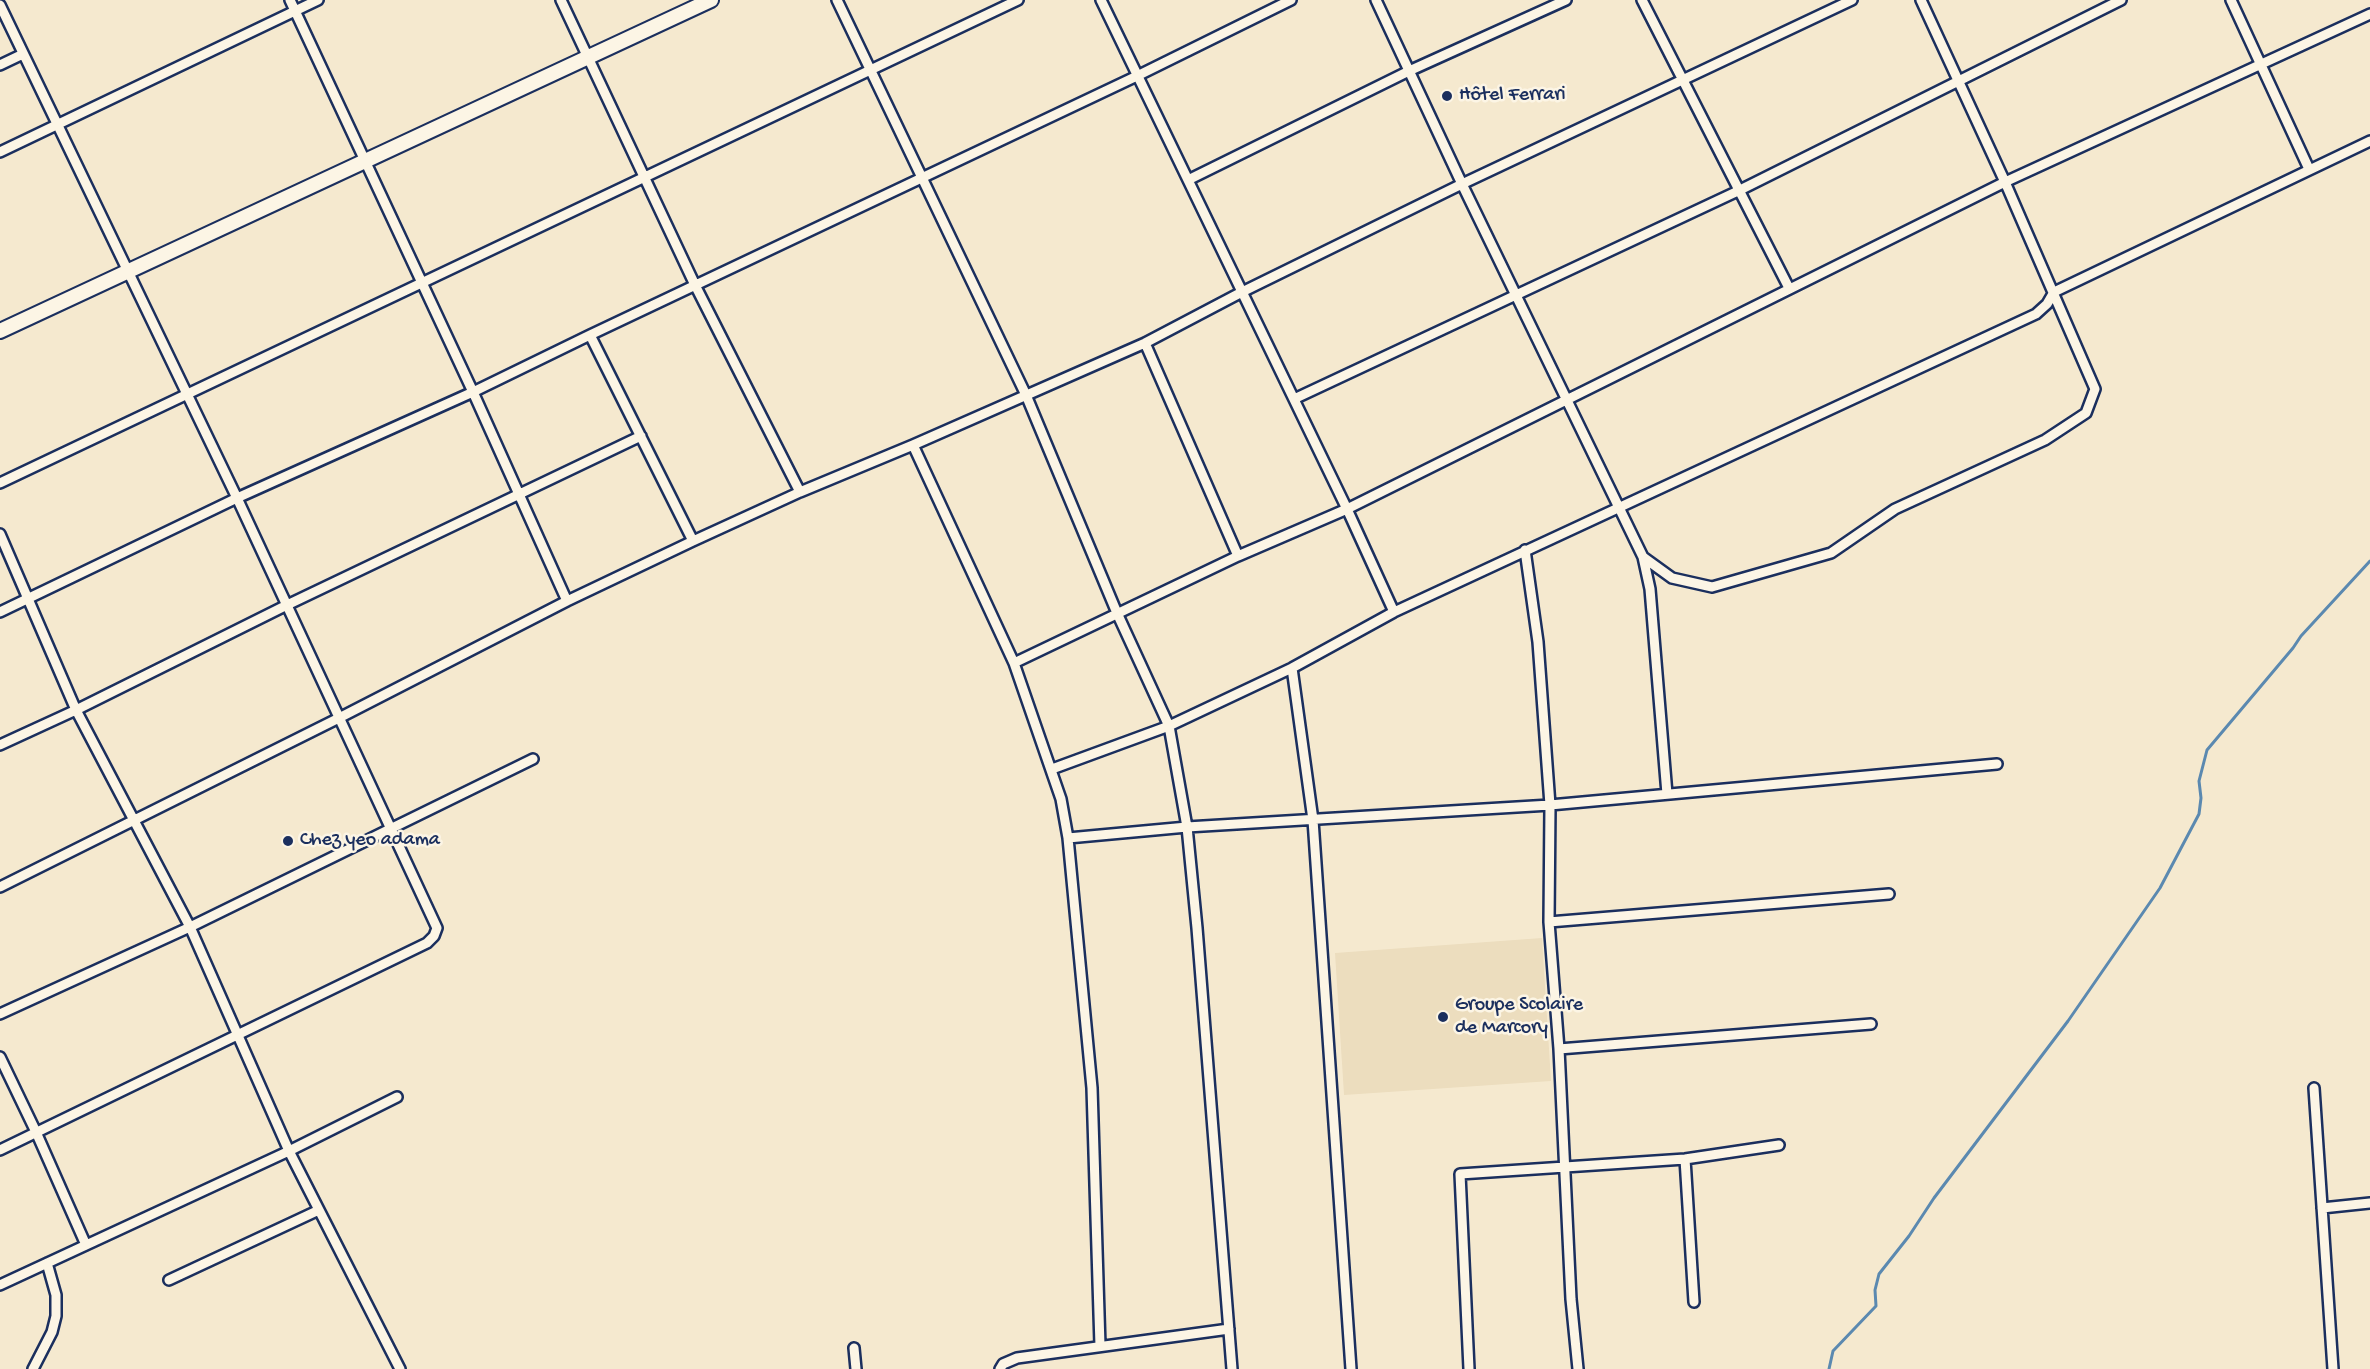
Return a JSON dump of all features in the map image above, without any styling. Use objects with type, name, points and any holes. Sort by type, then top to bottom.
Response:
[{"type":"street","points":[[290,0],[567,601]]},
{"type":"street","points":[[0,152],[318,0]]},
{"type":"street","points":[[561,0],[695,285],[800,492]]},
{"type":"street","points":[[0,330],[711,0]]},
{"type":"street","points":[[837,0],[1026,395],[1117,613],[1169,726],[1187,827],[1232,1369]]},
{"type":"street","points":[[0,483],[1018,0]]},
{"type":"street","points":[[1101,0],[1394,612]]},
{"type":"street","points":[[0,612],[237,498],[473,393],[590,334],[1137,76],[1291,0]]},
{"type":"street","points":[[1376,0],[1462,184],[1643,557],[1650,589],[1667,794]]},
{"type":"street","points":[[1188,180],[1409,71],[1566,0]]},
{"type":"street","points":[[1642,0],[1788,288]]},
{"type":"street","points":[[0,887],[567,601],[800,492],[1145,343],[1242,292],[1462,184],[1852,0]]},
{"type":"street","points":[[1643,557],[1672,578],[1712,587],[1831,553],[1895,509],[2045,440],[2086,413],[2095,389],[2005,182],[1921,0]]},
{"type":"street","points":[[1294,399],[1738,191],[1959,83],[2121,0]]},
{"type":"street","points":[[2231,0],[2309,169]]},
{"type":"street","points":[[0,5],[237,498],[285,606],[437,928],[434,936],[427,943],[0,1150]]},
{"type":"street","points":[[1014,663],[1238,556],[1347,510],[1568,401],[1788,288],[2005,182],[2370,14]]},
{"type":"street","points":[[0,65],[23,54]]},
{"type":"street","points":[[1052,770],[1169,726],[1292,668],[1394,612],[2036,314],[2047,304],[2054,292],[2370,141]]},
{"type":"street","points":[[590,334],[693,541]]},
{"type":"street","points":[[1145,343],[1238,556]]},
{"type":"street","points":[[0,745],[641,436]]},
{"type":"street","points":[[913,445],[1014,663],[1061,799],[1068,838],[1092,1088],[1100,1346]]},
{"type":"street","points":[[0,534],[76,710],[190,927],[289,1152],[400,1369]]},
{"type":"street","points":[[1525,550],[1538,642],[1550,805],[1549,922],[1559,1049],[1571,1299],[1578,1369]]},
{"type":"street","points":[[1292,668],[1313,820],[1351,1369]]},
{"type":"street","points":[[0,1014],[190,927],[533,759]]},
{"type":"street","points":[[1068,838],[1187,827],[1550,805],[1997,764]]},
{"type":"street","points":[[1549,922],[1889,894]]},
{"type":"street","points":[[1559,1049],[1871,1024]]},
{"type":"street","points":[[0,1057],[86,1245]]},
{"type":"street","points":[[2314,1088],[2333,1369]]},
{"type":"street","points":[[0,1285],[289,1152],[397,1097]]},
{"type":"street","points":[[1469,1369],[1460,1174],[1564,1165],[1685,1159],[1779,1145]]},
{"type":"street","points":[[1685,1159],[1694,1302]]},
{"type":"street","points":[[2322,1208],[2370,1203]]},
{"type":"street","points":[[169,1280],[319,1210]]},
{"type":"street","points":[[33,1369],[52,1332],[56,1316],[56,1295],[47,1263]]},
{"type":"street","points":[[1000,1369],[1003,1364],[1017,1358],[1228,1329]]},
{"type":"street","points":[[854,1348],[856,1369]]},
{"type":"shaded area","name":"Groupe Scolaire de Marcory","points":[[1542,938],[1551,1081],[1344,1095],[1335,953]]},
{"type":"waterway","points":[[1829,1369],[1833,1351],[1876,1306],[1875,1290],[1879,1274],[2068,1021],[2160,888],[2199,814],[2201,798],[2199,781],[2207,750],[2301,636],[2370,561]]},
{"type":"place","name":"Hôtel Ferrari","points":[[1447,96]]},
{"type":"place","name":"Chez yeo adama","points":[[288,841]]},
{"type":"place","name":"Groupe Scolaire de Marcory","points":[[1443,1017]]}]
